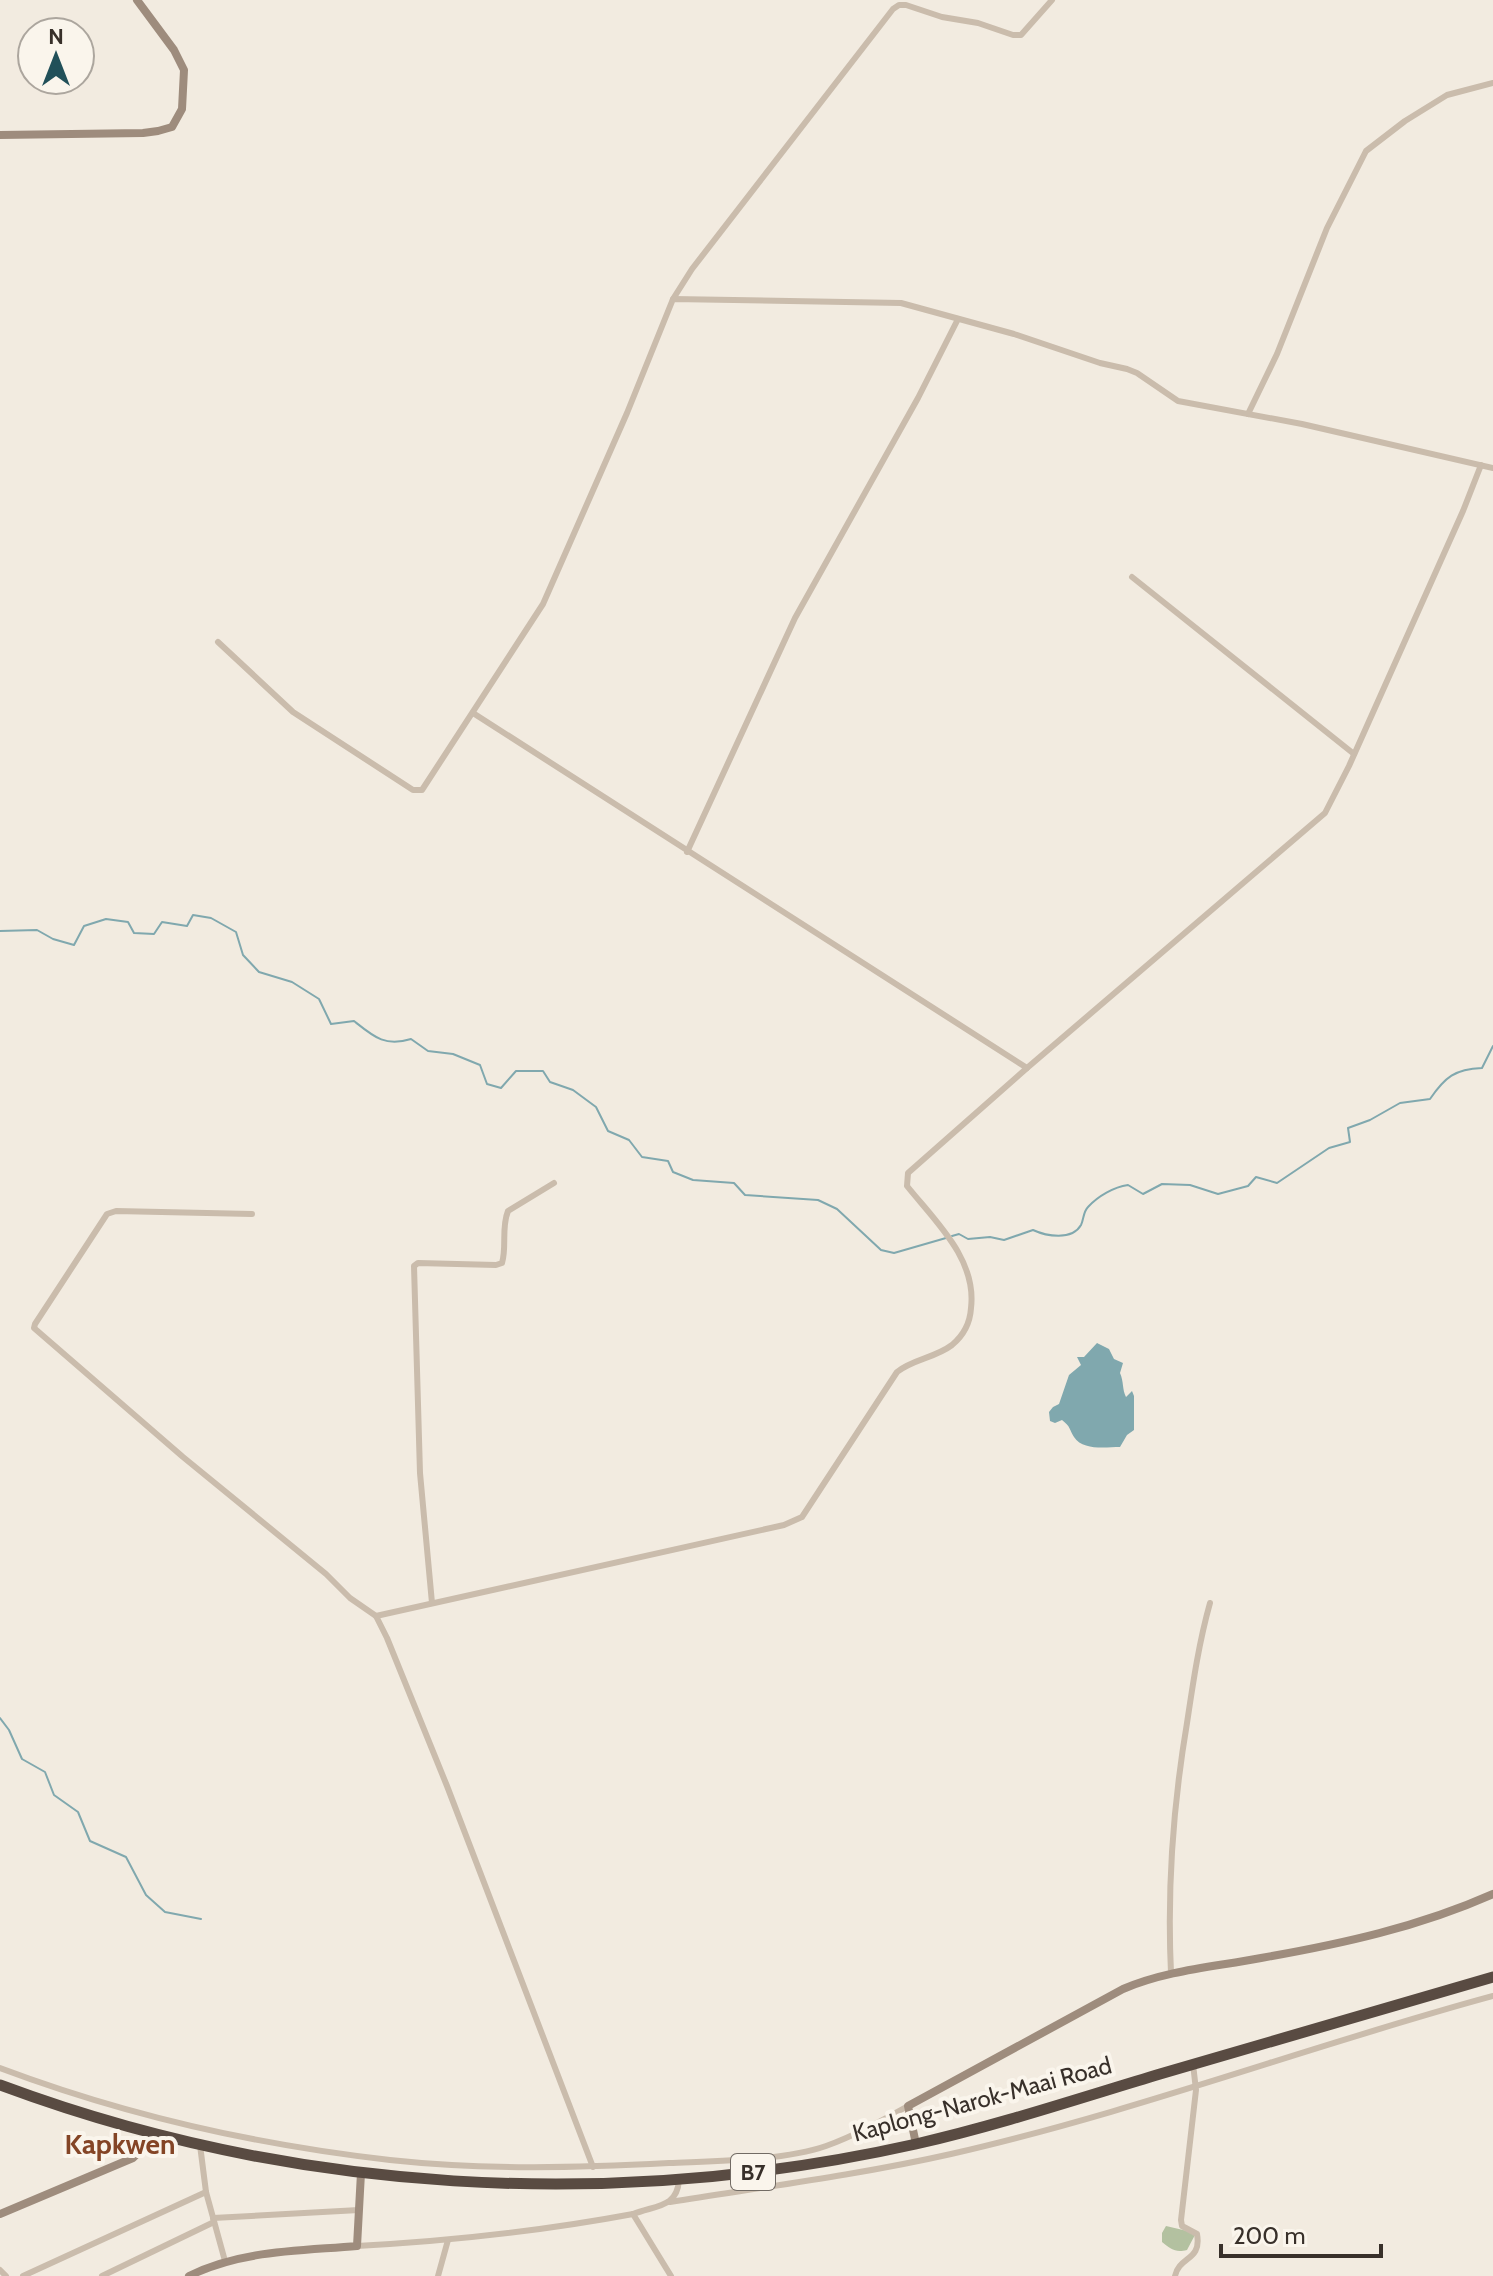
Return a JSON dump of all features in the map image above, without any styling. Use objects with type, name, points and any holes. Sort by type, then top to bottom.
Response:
[{"type":"highway","name":"Kaplong-Narok-Maai Road","points":[[0,2085],[149,2133],[219,2150],[389,2177],[478,2184],[559,2185],[679,2180],[773,2170],[916,2144],[1493,1977]]},
{"type":"street","points":[[0,135],[143,133],[172,127],[182,109],[184,70],[174,50],[137,0]]},
{"type":"street","points":[[218,642],[293,712],[418,791],[425,787],[543,604],[673,299],[692,269],[893,9],[906,5],[942,17],[1021,35],[1052,0]]},
{"type":"street","points":[[1248,414],[1277,354],[1327,228],[1366,151],[1405,121],[1447,95],[1493,83]]},
{"type":"street","points":[[673,299],[901,303],[1127,369],[1178,401],[1302,424],[1493,468]]},
{"type":"street","points":[[687,852],[795,618],[918,398],[958,319]]},
{"type":"street","points":[[376,1616],[784,1525],[802,1517],[818,1497],[897,1372],[906,1365],[938,1355],[954,1343],[970,1321],[972,1303],[964,1262],[951,1240],[907,1186],[906,1180],[912,1167],[1318,821],[1330,805],[1354,754],[1481,465]]},
{"type":"street","points":[[1132,577],[1354,754]]},
{"type":"street","points":[[473,713],[1027,1068]]},
{"type":"street","points":[[432,1603],[420,1473],[414,1266],[418,1263],[502,1263],[504,1223],[508,1211],[554,1183]]},
{"type":"street","points":[[252,1214],[116,1211],[107,1214],[34,1328],[183,1457],[326,1574],[350,1598],[376,1616],[447,1786],[593,2167]]},
{"type":"street","points":[[1171,1973],[1169,1938],[1173,1823],[1192,1686],[1210,1603]]},
{"type":"street","points":[[0,2068],[92,2099],[223,2132],[391,2160],[593,2167],[772,2156],[826,2146],[908,2106],[1123,1989],[1171,1973],[1376,1935],[1493,1894]]},
{"type":"street","points":[[189,2276],[225,2261],[264,2253],[554,2229],[633,2214],[670,2202],[843,2175],[951,2154],[1031,2134],[1493,1996]]},
{"type":"street","points":[[1175,2276],[1176,2269],[1194,2255],[1198,2242],[1197,2234],[1182,2226],[1181,2220],[1196,2085],[1193,2064]]},
{"type":"street","points":[[908,2106],[916,2144]]},
{"type":"street","points":[[219,2150],[223,2132]]},
{"type":"street","points":[[0,2214],[133,2158],[142,2149],[149,2133]]},
{"type":"street","points":[[200,2145],[206,2192],[225,2261]]},
{"type":"street","points":[[772,2156],[773,2170]]},
{"type":"street","points":[[389,2177],[391,2160]]},
{"type":"street","points":[[357,2246],[361,2173]]},
{"type":"street","points":[[670,2202],[678,2191],[679,2180]]},
{"type":"street","points":[[23,2276],[206,2192]]},
{"type":"street","points":[[102,2276],[213,2220],[359,2210]]},
{"type":"street","points":[[633,2214],[671,2276]]},
{"type":"street","points":[[438,2276],[448,2240]]},
{"type":"street","points":[[0,2270],[6,2276]]},
{"type":"green space","points":[[1166,2226],[1196,2233],[1187,2250],[1173,2250],[1162,2242]]},
{"type":"water","points":[[1097,1343],[1109,1349],[1114,1359],[1123,1363],[1120,1373],[1126,1397],[1132,1391],[1134,1396],[1134,1430],[1120,1447],[1083,1444],[1062,1420],[1055,1423],[1050,1421],[1049,1412],[1059,1404],[1069,1375],[1081,1365],[1077,1357],[1084,1357]]},
{"type":"waterway","points":[[0,931],[37,930],[74,945],[84,926],[106,919],[128,922],[134,933],[154,934],[162,922],[187,926],[193,915],[211,918],[236,932],[243,955],[259,972],[292,982],[319,999],[331,1024],[354,1021],[380,1039],[394,1042],[411,1039],[428,1051],[453,1054],[480,1065],[487,1084],[501,1088],[516,1071],[543,1071],[550,1082],[573,1090],[596,1107],[608,1131],[629,1140],[642,1157],[668,1161],[673,1172],[693,1180],[734,1183],[745,1195],[818,1200],[837,1209],[881,1250],[894,1253],[946,1238]]},
{"type":"waterway","points":[[952,1236],[959,1234],[968,1239],[990,1237],[1004,1240],[1033,1230],[1052,1235],[1072,1233],[1081,1225],[1086,1209],[1096,1199],[1128,1185],[1143,1194],[1162,1184],[1190,1185],[1218,1194],[1248,1186],[1256,1177],[1277,1183],[1329,1148],[1350,1142],[1348,1128],[1400,1103],[1430,1099],[1452,1076],[1465,1070],[1482,1068],[1493,1046]]},
{"type":"waterway","points":[[0,1718],[22,1759],[45,1772],[54,1795],[78,1812],[90,1841],[126,1857],[146,1895],[165,1912],[201,1919]]},
{"type":"district","name":"Kapkwen","points":[[120,2144]]}]
